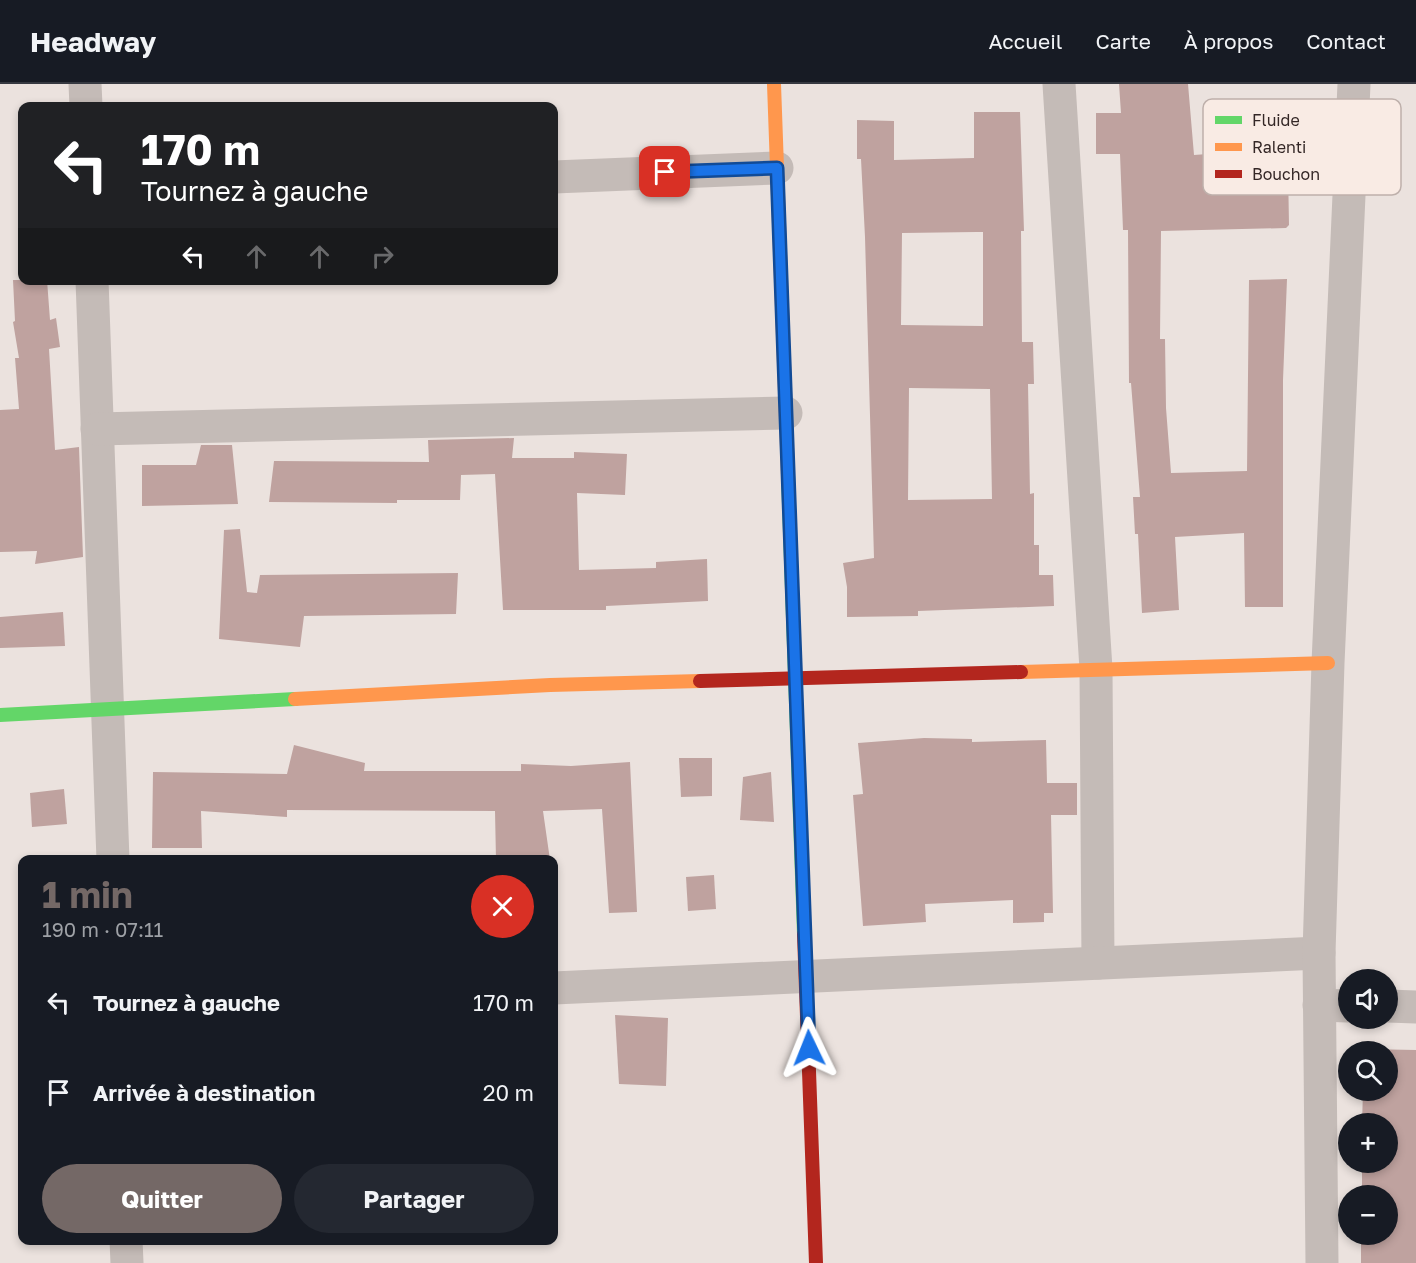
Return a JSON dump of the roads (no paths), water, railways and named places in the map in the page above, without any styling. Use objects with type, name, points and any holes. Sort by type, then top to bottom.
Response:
[{"type":"street","points":[[85,84],[86,102]]},
{"type":"street","points":[[774,84],[816,1263]]},
{"type":"street","points":[[1059,84],[1096,669],[1098,963]]},
{"type":"street","points":[[1353,99],[1354,84]]},
{"type":"street","points":[[558,177],[777,168]]},
{"type":"street","points":[[1322,1263],[1334,1005],[1319,953],[1328,663],[1349,195]]},
{"type":"street","points":[[92,285],[112,855]]},
{"type":"street","points":[[97,429],[786,413]]},
{"type":"street","points":[[0,715],[107,711],[550,685],[1328,663]]},
{"type":"street","points":[[558,988],[1319,953]]},
{"type":"street","points":[[1398,1006],[1416,1007]]},
{"type":"street","points":[[126,1245],[127,1263]]}]
